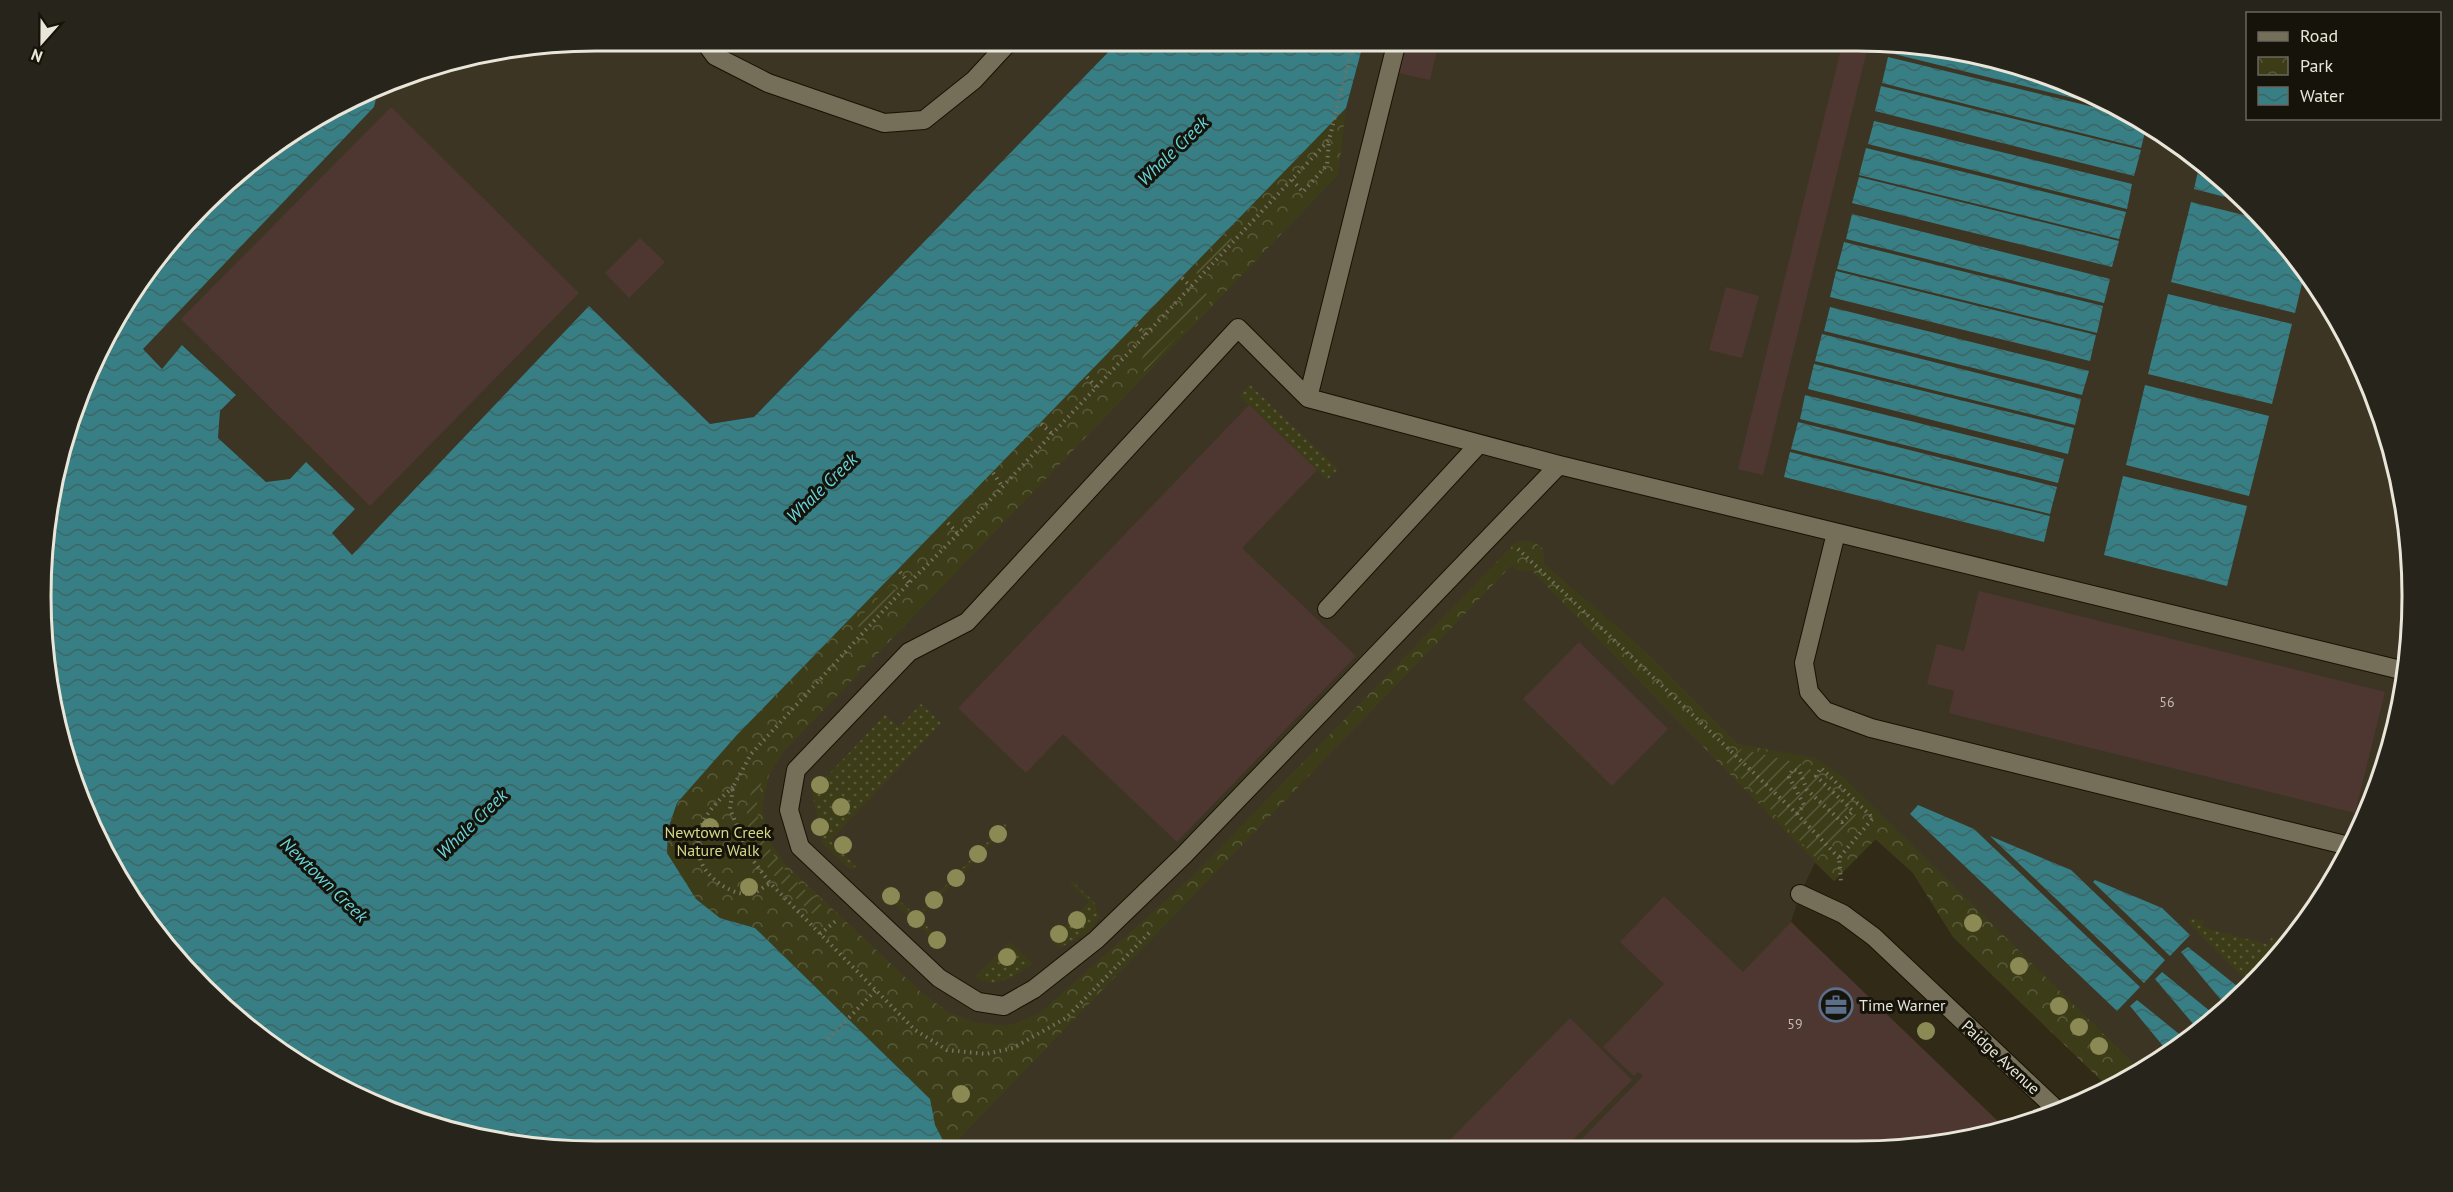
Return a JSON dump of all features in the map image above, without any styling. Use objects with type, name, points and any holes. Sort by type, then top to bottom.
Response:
[{"type":"street","points":[[712,51],[716,56],[768,83],[884,123],[924,120],[974,80],[1000,51]]},
{"type":"street","points":[[1308,398],[1394,51]]},
{"type":"street","points":[[1559,465],[1185,855],[1096,940],[1034,989],[1004,1006],[978,1002],[939,978],[800,848],[789,810],[796,770],[909,652],[967,621],[1238,328],[1308,398],[1559,465],[2397,669]]},
{"type":"street","points":[[1327,609],[1479,444]]},
{"type":"street","points":[[1836,533],[1804,663],[1809,692],[1826,711],[1871,728],[2342,844]]},
{"type":"street","name":"Paidge Avenue","points":[[1800,894],[1844,914],[1874,937],[2052,1105]]},
{"type":"path","points":[[1292,180],[1303,192],[1327,165],[1329,140],[1351,51]]},
{"type":"path","points":[[770,883],[753,894],[730,891],[714,879],[700,861],[698,845],[703,822],[718,801],[733,787],[751,754],[909,583],[958,534],[1329,140]]},
{"type":"path","points":[[1182,278],[1191,287]]},
{"type":"path","points":[[1136,325],[1146,334]]},
{"type":"path","points":[[1087,377],[1096,387]]},
{"type":"path","points":[[1041,424],[1052,434]]},
{"type":"path","points":[[993,473],[1002,486]]},
{"type":"path","points":[[948,523],[958,534]]},
{"type":"path","points":[[1511,557],[1519,548],[1797,814],[1839,858],[1844,914]]},
{"type":"path","points":[[900,572],[909,583]]},
{"type":"path","points":[[1797,814],[1804,805],[1789,777],[1793,769],[1800,772],[1807,790],[1842,822],[1853,811],[1816,776],[1821,768],[1873,818],[1839,858]]},
{"type":"path","points":[[733,787],[730,809],[749,855],[770,883],[915,1030],[947,1050],[986,1054],[1013,1048],[1066,1018],[1157,924]]},
{"type":"path","points":[[820,934],[836,919]]},
{"type":"path","points":[[828,1039],[876,990]]},
{"type":"shaded area","points":[[1109,51],[754,417],[710,424],[589,306],[352,555],[332,533],[355,509],[291,479],[266,482],[218,438],[220,411],[236,396],[183,345],[162,369],[142,349],[374,107],[377,97],[421,80],[490,61],[560,52]]},
{"type":"shaded area","points":[[1361,51],[1893,52],[1963,61],[2066,92],[2130,124],[2160,143],[2216,186],[2267,237],[2289,264],[2310,293],[2346,355],[2361,387],[2383,455],[2392,490],[2401,560],[2401,632],[2397,667],[2392,702],[2373,771],[2361,805],[2329,868],[2310,899],[2267,955],[2216,1006],[2189,1028],[2130,1068],[2103,1082],[1953,937],[1913,873],[1875,839],[1834,881],[1815,863],[1800,894],[1791,922],[1997,1122],[1963,1131],[1928,1136],[1857,1141],[943,1141],[935,1125],[668,829],[1346,108]]},
{"type":"green space","name":"Newtown Creek Nature Walk","points":[[1346,108],[1338,175],[784,751],[769,775],[762,806],[768,839],[786,865],[922,993],[948,1012],[975,1022],[1007,1026],[1039,1014],[1193,876],[1516,542],[1527,541],[1543,549],[1544,564],[1645,651],[1738,744],[1815,758],[1842,776],[2135,1065],[2103,1082],[1953,937],[1913,873],[1876,839],[1834,881],[1532,571],[1517,570],[1512,565],[957,1141],[943,1141],[935,1125],[930,1099],[755,928],[720,918],[696,899],[667,853],[668,829],[677,803],[736,736]]},
{"type":"green space","points":[[1228,235],[1236,246],[1200,282],[1195,269]]},
{"type":"green space","points":[[1204,293],[1215,296],[1144,372],[1142,359],[1145,352],[1193,297]]},
{"type":"green space","points":[[1250,385],[1338,469],[1327,480],[1239,396]]},
{"type":"green space","points":[[891,584],[897,592],[864,632],[855,623]]},
{"type":"green space","points":[[921,704],[941,723],[830,841],[856,866],[851,870],[823,844],[812,792],[885,715],[899,727]]},
{"type":"green space","points":[[1741,749],[1806,765],[1858,817],[1817,859],[1725,761]]},
{"type":"green space","points":[[764,771],[757,808],[764,838],[779,863],[822,906],[814,915],[768,868],[749,832],[747,812],[752,792]]},
{"type":"green space","points":[[1005,824],[1007,827],[919,918],[942,942],[939,945],[883,892],[886,888],[916,916]]},
{"type":"green space","points":[[1072,881],[1094,902],[1099,917],[1090,931],[1060,948],[1051,940],[1089,902],[1070,883]]},
{"type":"green space","points":[[2190,918],[2204,921],[2202,927],[2269,945],[2271,938],[2279,940],[2244,978],[2189,924]]},
{"type":"green space","points":[[1010,942],[1033,964],[1012,977],[998,982],[983,981],[975,977]]},
{"type":"water","points":[[1109,51],[1361,51],[1346,108],[736,736],[677,803],[668,829],[667,853],[696,899],[720,918],[755,928],[930,1099],[935,1125],[943,1141],[596,1141],[560,1140],[490,1131],[421,1112],[355,1085],[293,1049],[237,1006],[186,955],[164,928],[143,899],[107,837],[92,805],[70,737],[61,702],[52,632],[52,560],[56,525],[61,490],[80,421],[92,387],[124,323],[143,293],[186,237],[237,186],[264,164],[323,124],[377,97],[374,107],[143,349],[162,369],[182,345],[236,395],[220,411],[218,438],[266,482],[290,479],[306,462],[355,509],[332,533],[352,555],[589,306],[710,424],[754,417]]},
{"type":"water","points":[[1890,53],[1963,61],[2032,80],[2086,101]]},
{"type":"water","points":[[1888,57],[2102,109],[2145,133],[2141,148],[1882,83]]},
{"type":"water","points":[[1881,86],[2141,150],[2134,176],[1875,111]]},
{"type":"water","points":[[1874,121],[2132,184],[2127,209],[1868,144]]},
{"type":"water","points":[[1866,148],[2126,212],[2119,239],[1859,175]]},
{"type":"water","points":[[2198,171],[2228,198],[2194,189]]},
{"type":"water","points":[[1859,177],[2119,241],[2112,267],[1852,203]]},
{"type":"water","points":[[2191,202],[2247,216],[2267,237],[2302,282],[2295,313],[2171,282]]},
{"type":"water","points":[[1852,214],[2110,279],[2104,303],[1846,239]]},
{"type":"water","points":[[1844,242],[2103,306],[2097,333],[1837,269]]},
{"type":"water","points":[[1836,271],[2096,335],[2090,361],[1830,297]]},
{"type":"water","points":[[2168,294],[2292,324],[2272,404],[2148,374]]},
{"type":"water","points":[[1830,307],[2089,371],[2082,395],[1824,331]]},
{"type":"water","points":[[1822,334],[2081,399],[2075,425],[1815,361]]},
{"type":"water","points":[[1814,364],[2074,428],[2068,454],[1808,389]]},
{"type":"water","points":[[2145,385],[2269,416],[2249,496],[2126,465]]},
{"type":"water","points":[[1805,395],[2064,459],[2058,483],[1800,419]]},
{"type":"water","points":[[1798,422],[2057,487],[2050,514],[1791,449]]},
{"type":"water","points":[[1790,452],[2050,516],[2044,542],[1784,477]]},
{"type":"water","points":[[2123,476],[2247,506],[2227,586],[2104,555]]},
{"type":"water","points":[[1918,805],[1974,829],[2140,987],[2117,1011],[1910,814]]},
{"type":"water","points":[[1990,836],[2071,870],[2165,960],[2144,983]]},
{"type":"water","points":[[2095,880],[2162,908],[2190,935],[2170,956],[2093,882]]},
{"type":"water","points":[[2188,947],[2237,986],[2222,1001],[2181,952]]},
{"type":"water","points":[[2162,972],[2210,1011],[2193,1024],[2155,979]]},
{"type":"water","points":[[2137,1000],[2180,1035],[2163,1046],[2130,1006]]},
{"type":"building","points":[[1390,51],[1437,51],[1430,80],[1385,70]]},
{"type":"building","points":[[1841,51],[1867,51],[1763,475],[1738,469]]},
{"type":"building","points":[[391,107],[579,293],[370,506],[181,319]]},
{"type":"building","points":[[640,238],[665,262],[629,298],[605,273]]},
{"type":"building","points":[[1726,287],[1759,296],[1742,358],[1709,350]]},
{"type":"building","points":[[1249,405],[1317,470],[1242,548],[1356,656],[1177,842],[1063,734],[1026,773],[958,708]]},
{"type":"building","points":[[1979,591],[2385,692],[2355,813],[1949,713],[1954,691],[1927,684],[1937,644],[1964,651]]},
{"type":"building","points":[[1579,642],[1668,729],[1612,786],[1523,699]]},
{"type":"building","points":[[1664,896],[1743,972],[1791,922],[1999,1122],[1963,1131],[1893,1140],[1580,1141],[1643,1076],[1638,1072],[1634,1076],[1603,1047],[1664,984],[1620,942]]},
{"type":"building","points":[[1570,1018],[1632,1080],[1572,1141],[1449,1141]]},
{"type":"place","name":"Time Warner","points":[[1836,1005]]},
{"type":"water label","name":"Whale Creek","points":[[1173,151]]},
{"type":"water label","name":"Whale Creek","points":[[822,488]]},
{"type":"water label","name":"Whale Creek","points":[[472,824]]},
{"type":"water label","name":"Newtown Creek","points":[[324,880]]}]
